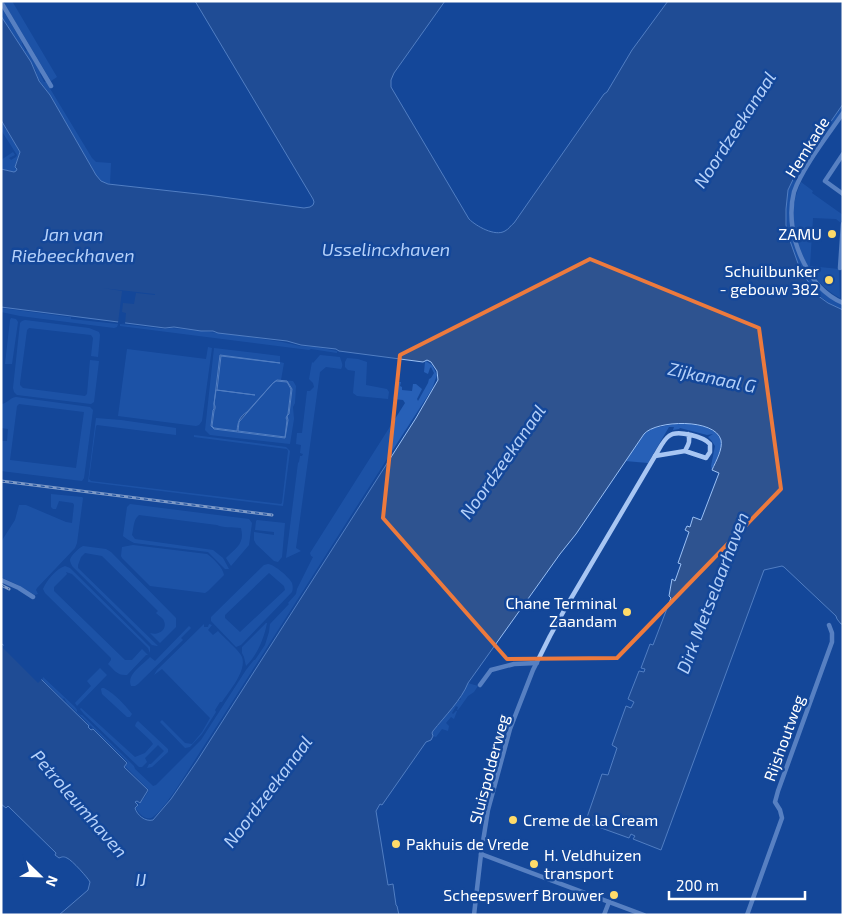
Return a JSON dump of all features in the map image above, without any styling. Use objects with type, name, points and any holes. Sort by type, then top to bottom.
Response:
[{"type":"street","points":[[1,2],[51,86]]},
{"type":"street","name":"Hemkade","points":[[843,113],[800,179],[794,194],[792,209],[793,232],[808,272],[820,288],[832,298],[843,303]]},
{"type":"street","points":[[843,154],[825,181],[843,194]]},
{"type":"street","points":[[840,268],[843,224]]},
{"type":"street","name":"Sluispolderweg","points":[[474,915],[488,810],[512,724],[537,662],[566,607],[667,437],[671,434],[688,434]]},
{"type":"street","points":[[655,456],[685,451],[706,458],[710,452],[710,444],[706,439],[688,434],[689,444],[685,451]]},
{"type":"street","points":[[1,580],[33,596]]},
{"type":"street","name":"Rijshoutweg","points":[[746,915],[782,818],[775,802],[832,642],[832,633],[829,625]]},
{"type":"street","points":[[480,685],[490,670],[514,664],[537,662]]},
{"type":"street","points":[[481,854],[644,915]]},
{"type":"street","points":[[604,915],[609,902]]},
{"type":"highlighted area","points":[[590,259],[759,328],[781,489],[617,658],[507,659],[383,518],[400,355]]},
{"type":"shaded area","points":[[3,1],[12,1],[57,77],[51,81]]},
{"type":"shaded area","points":[[1,7],[41,73],[44,82],[46,82],[92,158],[96,162],[111,163],[110,184],[102,182],[96,175],[50,95],[38,78],[31,62],[1,16]]},
{"type":"shaded area","points":[[843,104],[843,112],[795,188],[792,232],[814,282],[843,304],[843,310],[835,307],[816,292],[798,265],[790,243],[786,210],[789,187],[795,172]]},
{"type":"shaded area","points":[[1,121],[20,152],[15,172],[1,169],[1,160],[13,152],[15,155],[9,158],[11,160],[17,155],[1,130]]},
{"type":"shaded area","points":[[801,182],[813,191],[812,193],[843,215],[841,223],[836,219],[813,218],[810,266],[839,269],[840,298],[819,282],[804,259],[799,245],[794,218],[794,205]]},
{"type":"shaded area","points":[[1,308],[118,324],[114,328],[20,316],[1,312]]},
{"type":"shaded area","points":[[11,318],[16,319],[18,322],[12,364],[5,364],[10,320]]},
{"type":"shaded area","points":[[25,320],[89,328],[99,332],[98,357],[91,356],[93,338],[91,335],[29,328],[27,330],[20,383],[23,388],[85,396],[87,394],[90,360],[99,361],[94,402],[91,404],[17,395],[14,392],[20,323]]},
{"type":"shaded area","points":[[120,324],[237,335],[316,347],[337,351],[337,353],[120,326]]},
{"type":"shaded area","points":[[208,347],[212,348],[202,421],[199,425],[118,416],[127,349],[206,359]]},
{"type":"shaded area","points":[[214,348],[280,356],[280,362],[284,363],[281,380],[293,381],[296,386],[290,444],[210,435],[205,430]]},
{"type":"shaded area","points":[[320,355],[340,357],[342,366],[341,369],[326,367],[320,372],[296,548],[301,551],[286,558],[298,463],[300,456],[303,454],[300,453],[301,445],[296,444],[297,433],[302,433],[307,391],[314,387],[309,379],[312,362]]},
{"type":"shaded area","points":[[347,358],[367,362],[366,385],[387,389],[389,392],[388,399],[357,396],[353,393],[355,371],[348,370],[345,367]]},
{"type":"shaded area","points":[[426,361],[432,365],[437,375],[432,389],[176,789],[154,816],[151,818],[144,817],[136,808],[149,790],[125,766],[128,763],[127,761],[89,726],[64,698],[42,679],[43,677],[134,766],[135,769],[153,786],[156,785],[201,740],[246,670],[265,645],[270,624],[296,594],[313,557],[310,553],[405,403],[403,400],[393,399],[395,382],[401,382],[402,390],[412,391],[413,384],[416,384],[422,389],[417,399],[418,401],[434,373],[431,367],[428,374],[424,372]]},
{"type":"shaded area","points":[[14,398],[90,407],[93,410],[84,478],[82,481],[1,471],[1,441],[7,441],[8,429],[1,428],[1,404]],"holes":[[[19,404],[84,412],[76,468],[10,460],[17,406]]]},
{"type":"shaded area","points":[[96,418],[176,428],[176,435],[97,425],[89,479],[91,481],[282,503],[287,449],[194,437],[194,435],[286,447],[290,451],[283,506],[88,482]]},
{"type":"shaded area","points":[[679,423],[699,425],[713,430],[718,435],[721,440],[721,447],[712,470],[715,446],[708,437],[713,434],[707,435],[680,428],[673,430],[674,427],[669,427],[648,463],[625,461],[647,430]]},
{"type":"shaded area","points":[[51,494],[83,498],[77,543],[75,548],[37,588],[38,594],[35,595],[1,577],[1,542],[15,520],[19,505],[26,505],[72,523],[73,503],[59,501],[56,509],[53,509],[51,507]]},
{"type":"shaded area","points":[[130,504],[249,519],[252,523],[249,545],[231,566],[226,558],[241,542],[241,528],[139,515],[135,521],[132,535],[135,539],[213,550],[223,558],[229,569],[225,569],[208,552],[134,543],[123,536],[127,507]]},
{"type":"shaded area","points":[[257,520],[285,523],[282,557],[278,562],[274,561],[254,540],[254,532],[274,535],[274,532],[255,530]]},
{"type":"shaded area","points":[[133,545],[207,554],[222,569],[224,575],[205,593],[150,586],[121,556],[122,547]]},
{"type":"shaded area","points":[[83,546],[106,549],[111,552],[176,618],[176,627],[160,643],[150,633],[160,633],[164,629],[165,623],[156,613],[158,611],[102,556],[85,553],[81,557],[78,568],[158,646],[152,645],[73,566],[70,561],[71,558]]},
{"type":"shaded area","points":[[264,565],[271,565],[285,575],[292,583],[292,592],[241,645],[236,647],[211,621],[211,617]],"holes":[[[269,573],[284,586],[285,590],[240,632],[225,618],[225,615]]]},
{"type":"shaded area","points":[[65,566],[70,568],[150,647],[150,653],[148,648],[72,574],[66,572],[67,574],[54,587],[54,591],[125,660],[132,660],[142,649],[148,655],[127,675],[119,674],[108,664],[111,658],[45,593],[43,589],[49,579],[55,572]]},
{"type":"shaded area","points":[[266,623],[266,629],[260,646],[246,666],[242,647]]},
{"type":"shaded area","points":[[204,624],[204,627],[208,627],[209,624],[212,625],[208,630],[213,635],[218,631],[238,651],[243,663],[236,681],[222,702],[220,702],[202,734],[190,747],[185,748],[160,722],[162,720],[185,743],[192,744],[210,718],[162,669],[154,675]]},
{"type":"shaded area","points":[[189,626],[191,628],[181,638],[183,640],[138,684],[131,686],[131,678],[136,670],[150,657],[155,661]]},
{"type":"shaded area","points":[[100,668],[107,675],[77,706],[75,703],[91,686],[87,681]]},
{"type":"shaded area","points":[[468,683],[478,686],[458,710],[456,706],[452,713],[457,711],[454,719],[451,717],[446,723],[449,726],[448,731],[442,729],[436,737],[433,736],[432,733],[458,699],[461,699],[459,697]]},
{"type":"shaded area","points":[[102,688],[112,693],[123,703],[132,714],[130,717],[127,717],[102,694]]},
{"type":"shaded area","points":[[81,708],[135,757],[145,753],[153,744],[135,726],[138,721],[168,749],[168,752],[152,767],[147,768],[164,751],[158,745],[145,758],[147,762],[142,767],[139,767],[84,714]]},
{"type":"water","points":[[195,1],[445,1],[394,73],[391,87],[469,219],[476,225],[496,233],[505,231],[514,223],[607,92],[632,50],[668,1],[843,1],[843,104],[798,169],[788,190],[786,225],[800,269],[817,295],[843,310],[843,624],[784,567],[764,570],[661,850],[633,839],[635,836],[631,834],[629,838],[585,823],[602,774],[608,775],[617,748],[612,745],[626,706],[631,708],[634,702],[628,699],[639,671],[644,672],[645,669],[641,668],[650,644],[653,645],[671,598],[669,596],[672,579],[675,581],[681,564],[678,563],[689,532],[685,530],[687,526],[690,527],[693,517],[701,520],[719,473],[712,470],[719,455],[721,440],[716,433],[708,428],[685,423],[660,426],[644,434],[576,534],[468,683],[457,702],[433,731],[431,740],[426,742],[382,805],[380,804],[376,811],[388,885],[393,884],[399,915],[59,915],[88,890],[90,882],[69,859],[66,857],[59,858],[55,855],[56,853],[8,806],[6,808],[1,804],[1,643],[41,679],[91,730],[93,729],[127,763],[124,767],[148,790],[140,803],[135,802],[138,805],[135,808],[136,811],[144,819],[153,820],[171,799],[197,761],[416,418],[438,380],[437,371],[431,362],[427,360],[423,362],[213,331],[174,327],[165,328],[1,307],[1,169],[16,171],[15,167],[20,152],[1,120],[1,16],[31,62],[39,81],[50,95],[101,181],[108,184],[304,208],[313,205],[313,199]]},
{"type":"water","points":[[220,355],[280,363],[221,356],[217,390],[255,395],[216,390],[214,404]]},
{"type":"water","points":[[277,380],[287,381],[292,389],[289,414],[287,416],[291,389],[287,382],[276,381],[273,383]]},
{"type":"water","points":[[273,383],[239,422],[238,431],[285,437],[287,416],[288,420],[285,438],[214,429],[211,426],[214,404],[215,408],[212,426],[214,428],[237,431],[238,422],[244,414]]},
{"type":"pier","points":[[102,288],[155,295],[136,293],[134,304],[123,303],[122,312],[126,313],[125,324],[118,323],[122,291]]},
{"type":"pier","points":[[6,643],[43,678],[38,683],[2,647]]},
{"type":"railway","points":[[1,481],[272,515]]},
{"type":"railway","points":[[1,585],[9,589]]},
{"type":"place","name":"ZAMU","points":[[832,234]]},
{"type":"place","name":"Schuilbunker - gebouw 382","points":[[829,280]]},
{"type":"place","name":"Chane Terminal Zaandam","points":[[627,612]]},
{"type":"place","name":"Creme de la Cream","points":[[513,820]]},
{"type":"place","name":"Pakhuis de Vrede","points":[[396,844]]},
{"type":"place","name":"H. Veldhuizen transport","points":[[534,864]]},
{"type":"place","name":"Scheepswerf Brouwer","points":[[614,895]]},
{"type":"water label","name":"Noordzeekanaal","points":[[735,130]]},
{"type":"water label","name":"Jan van Riebeeckhaven","points":[[73,245]]},
{"type":"water label","name":"Usselincxhaven","points":[[386,250]]},
{"type":"water label","name":"Zijkanaal G","points":[[712,378]]},
{"type":"water label","name":"Noordzeekanaal","points":[[503,462]]},
{"type":"water label","name":"Dirk Metselaarhaven","points":[[713,593]]},
{"type":"water label","name":"Noordzeekanaal","points":[[268,792]]},
{"type":"water label","name":"Petroleumhaven","points":[[79,804]]},
{"type":"water label","name":"IJ","points":[[141,880]]}]
